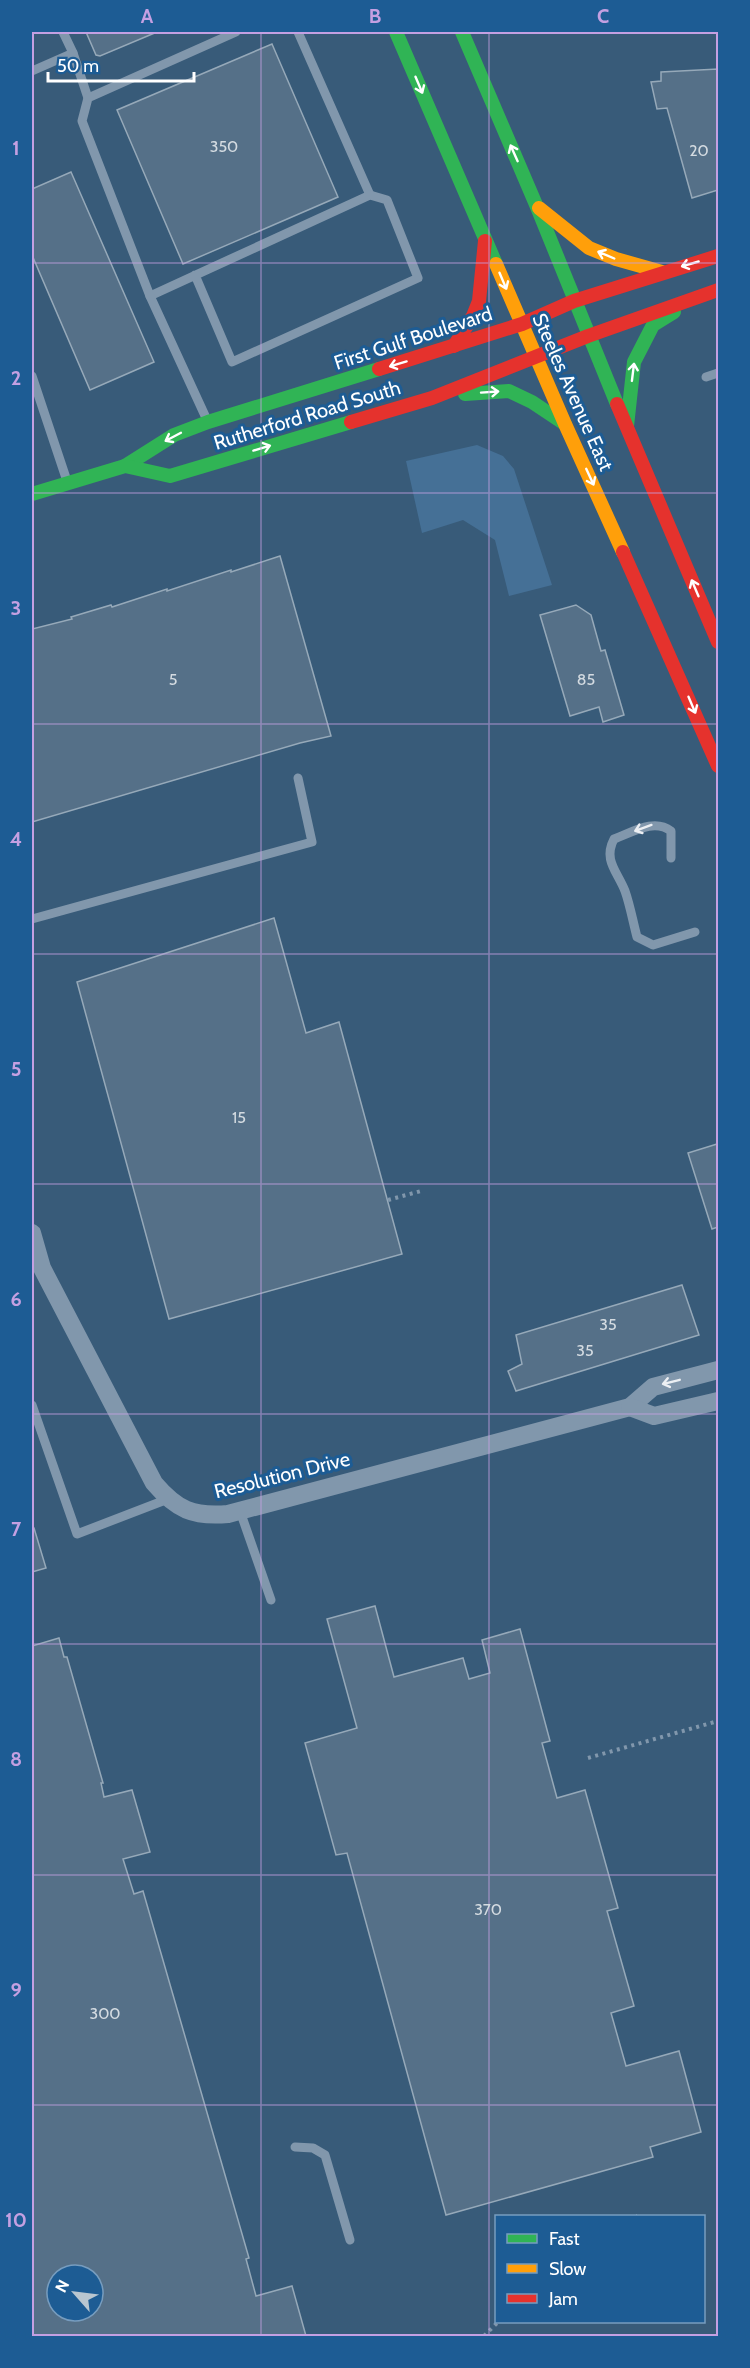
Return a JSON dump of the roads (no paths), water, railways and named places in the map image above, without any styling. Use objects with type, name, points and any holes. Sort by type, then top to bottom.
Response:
[{"type":"main road","name":"Steeles Avenue East","points":[[396,32],[565,424],[669,651],[718,766]]},
{"type":"main road","name":"Steeles Avenue East","points":[[462,32],[537,207],[627,430],[718,642]]},
{"type":"main road","points":[[537,207],[589,248],[616,260],[662,272]]},
{"type":"main road","points":[[454,346],[473,316],[479,301],[485,238]]},
{"type":"main road","name":"First Gulf Boulevard","points":[[125,466],[174,435],[208,422],[522,324],[574,301],[718,256]]},
{"type":"main road","points":[[588,336],[712,292]]},
{"type":"main road","points":[[627,430],[633,363],[647,333],[653,325],[712,292]]},
{"type":"main road","name":"Rutherford Road South","points":[[32,494],[125,466],[170,476],[432,398],[588,336]]},
{"type":"main road","points":[[432,398],[509,391],[532,402],[565,424]]},
{"type":"street","name":"Resolution Drive","points":[[32,1233],[42,1268],[154,1483],[168,1499],[186,1511],[207,1516],[240,1511],[630,1407],[653,1387],[718,1370]]},
{"type":"street","points":[[630,1407],[654,1416],[718,1401]]},
{"type":"lane","points":[[63,32],[73,53],[88,98],[82,121],[150,296],[208,422]]},
{"type":"lane","points":[[88,98],[236,32]]},
{"type":"lane","points":[[298,32],[370,195]]},
{"type":"lane","points":[[32,71],[73,53]]},
{"type":"lane","points":[[150,296],[195,275],[370,195],[387,201],[418,278],[232,362],[195,275]]},
{"type":"lane","points":[[706,376],[718,373]]},
{"type":"lane","points":[[32,376],[68,483]]},
{"type":"lane","points":[[32,407],[42,403]]},
{"type":"lane","points":[[32,919],[312,842],[298,778]]},
{"type":"lane","points":[[671,858],[671,831],[664,825],[655,824],[614,839],[610,846],[611,867],[624,890],[637,937],[653,945],[695,932]]},
{"type":"lane","points":[[32,1405],[77,1534],[168,1499]]},
{"type":"lane","points":[[240,1511],[271,1600]]},
{"type":"lane","points":[[295,2147],[313,2148],[325,2156],[350,2240]]},
{"type":"water","points":[[477,445],[503,456],[514,469],[552,585],[509,596],[495,540],[463,520],[422,533],[406,461]]}]
